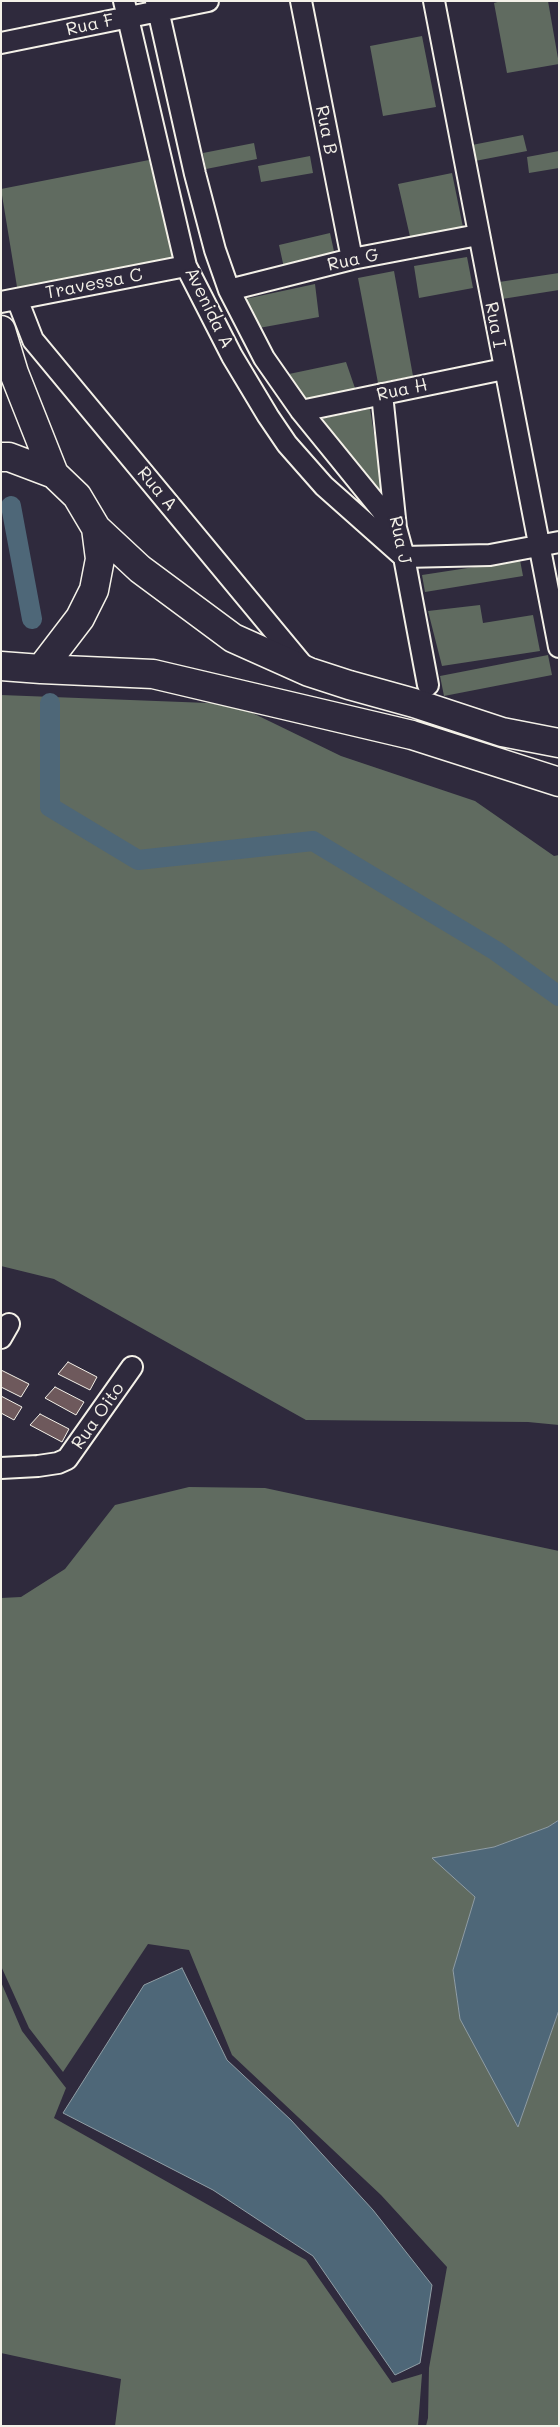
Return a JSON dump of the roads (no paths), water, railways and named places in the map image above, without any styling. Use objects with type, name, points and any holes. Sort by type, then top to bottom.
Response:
[{"type":"main road","points":[[1,330],[14,373],[54,474]]},
{"type":"main road","points":[[1,457],[54,474],[77,496],[96,528],[140,569],[233,638],[309,672],[502,732],[559,743]]},
{"type":"main road","points":[[41,669],[80,618],[94,590],[100,559],[96,528]]},
{"type":"main road","points":[[1,666],[153,674],[412,735],[559,782]]},
{"type":"street","name":"Rua F","points":[[1,44],[125,9],[208,1]]},
{"type":"street","name":"Rua B","points":[[301,1],[352,259]]},
{"type":"street","name":"Rua I","points":[[434,1],[504,369],[550,544],[559,647]]},
{"type":"street","name":"Avenida A","points":[[157,6],[195,174],[215,250],[229,290],[264,358],[301,411],[396,528]]},
{"type":"street","name":"Avenida A","points":[[125,9],[186,266],[232,356],[287,444],[324,486],[404,557]]},
{"type":"street","name":"Rua G","points":[[229,290],[352,259],[478,235]]},
{"type":"street","name":"Travessa C","points":[[9,300],[186,266]]},
{"type":"street","name":"Rua A","points":[[9,300],[33,340],[309,672]]},
{"type":"street","name":"Rua H","points":[[301,411],[504,369]]},
{"type":"street","name":"Rua J","points":[[382,394],[396,528],[404,557],[428,685]]},
{"type":"street","points":[[404,557],[490,555],[550,544]]},
{"type":"street","name":"Rua Oito","points":[[1,1468],[38,1466],[67,1459],[132,1367]]},
{"type":"water","points":[[559,1820],[559,2010],[518,2127],[460,2019],[453,1970],[475,1897],[432,1858],[494,1847],[548,1827]]},
{"type":"water","points":[[182,1968],[227,2060],[291,2120],[373,2210],[432,2285],[420,2363],[395,2375],[313,2256],[213,2190],[63,2113],[144,1985]]},
{"type":"waterway","points":[[11,506],[32,619]]},
{"type":"waterway","points":[[50,703],[50,807],[138,860],[313,841],[496,951],[559,996]]}]
